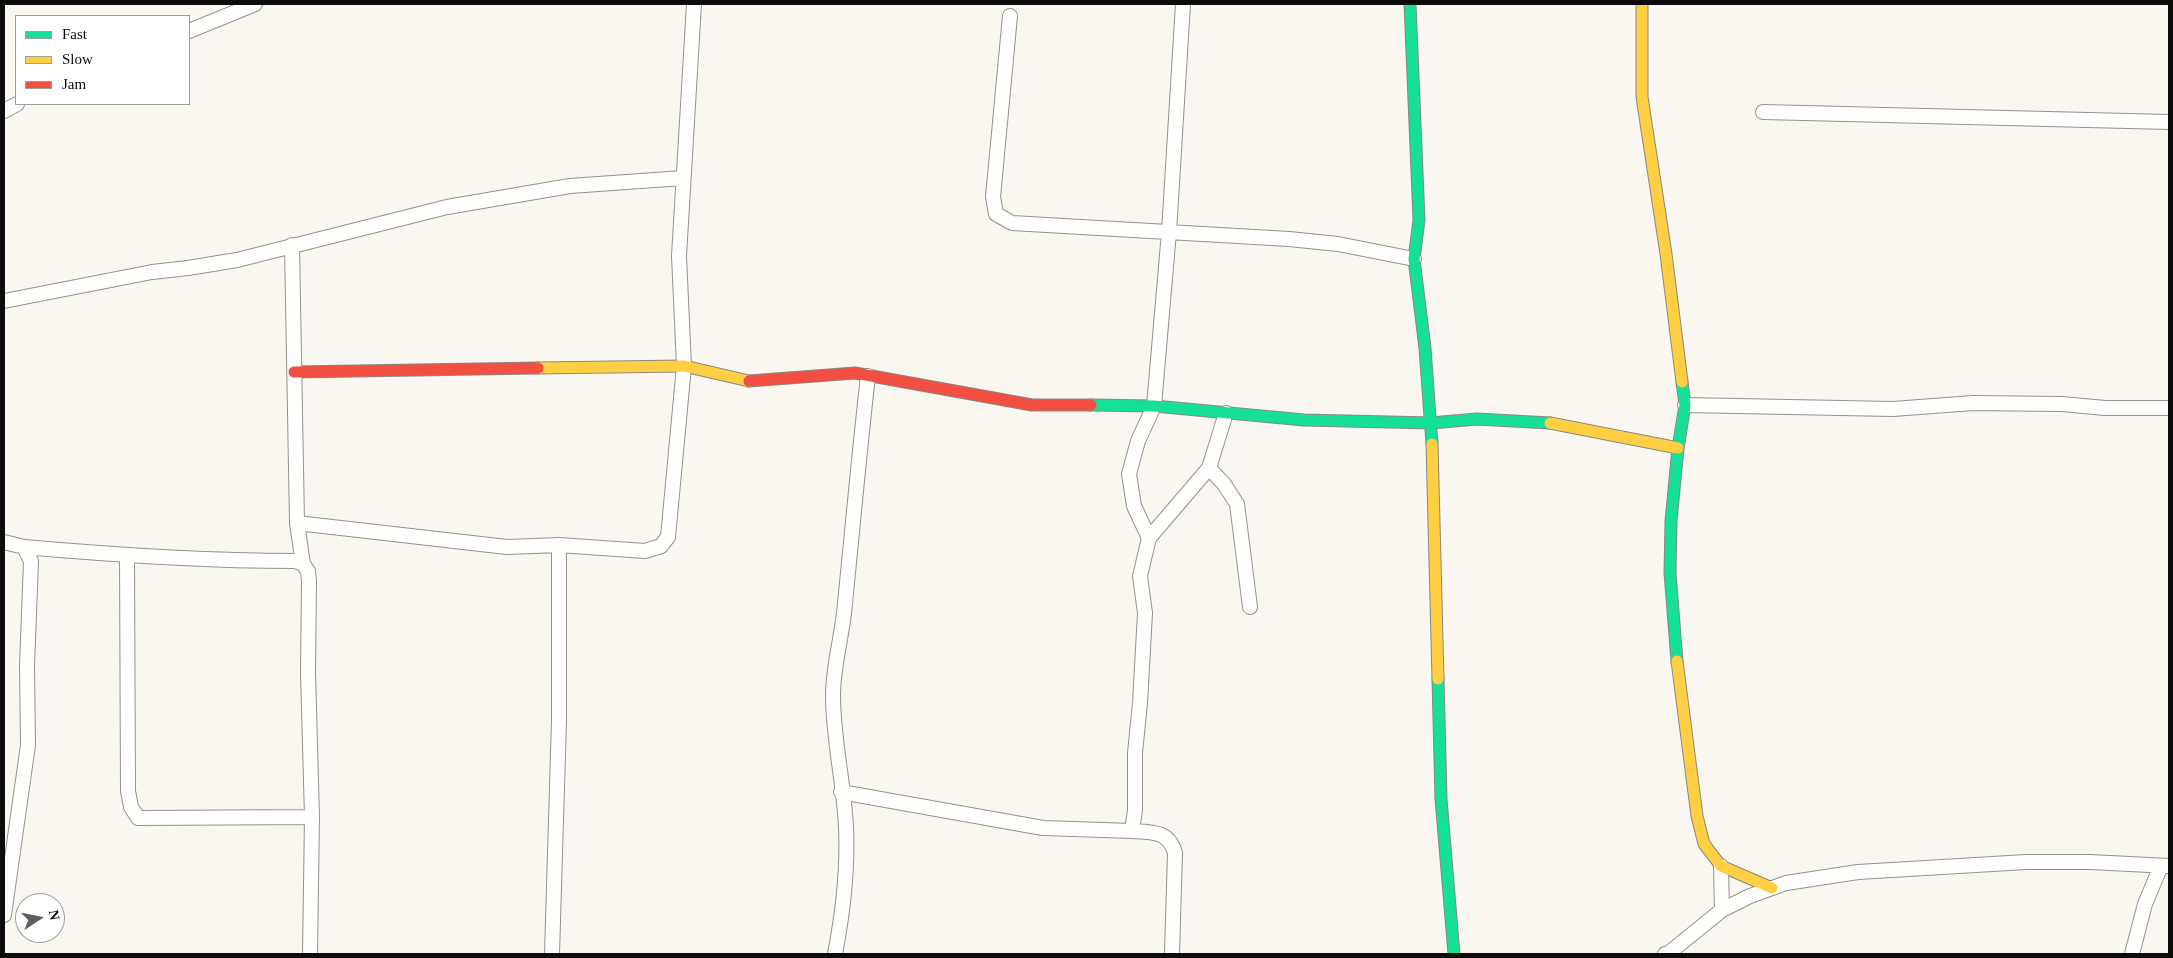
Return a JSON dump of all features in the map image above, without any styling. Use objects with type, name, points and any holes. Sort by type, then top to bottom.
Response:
[{"type":"street","points":[[190,31],[255,4]]},
{"type":"street","points":[[297,523],[507,547],[558,545],[645,551],[661,546],[668,537],[684,366],[678,256],[694,4]]},
{"type":"street","points":[[1149,538],[1134,506],[1129,474],[1138,441],[1154,406],[1169,232],[1183,4]]},
{"type":"street","points":[[1410,4],[1418,220],[1414,259],[1426,348],[1431,423],[1441,798],[1454,954]]},
{"type":"street","points":[[1642,4],[1642,97],[1666,254],[1685,405],[1678,448],[1671,521],[1670,573],[1675,648],[1697,816],[1704,844],[1721,866],[1772,888]]},
{"type":"street","points":[[1010,16],[992,197],[996,214],[1012,222],[1338,244],[1414,259]]},
{"type":"street","points":[[1763,112],[2169,122]]},
{"type":"street","points":[[4,301],[152,272],[237,260],[447,207],[570,186],[683,178]]},
{"type":"street","points":[[292,245],[297,523],[303,564]]},
{"type":"street","points":[[294,372],[684,366],[745,381],[855,373],[1032,405],[1154,406],[1304,420],[1431,423],[1477,419],[1547,422],[1678,448]]},
{"type":"street","points":[[835,954],[842,912],[846,865],[846,825],[834,736],[833,693],[844,614],[854,496],[868,376]]},
{"type":"street","points":[[1685,405],[1893,409],[1973,403],[2062,404],[2105,408],[2169,408]]},
{"type":"street","points":[[1132,831],[1135,810],[1135,753],[1145,613],[1140,576],[1149,538],[1209,468],[1226,413]]},
{"type":"street","points":[[1209,468],[1224,484],[1237,504],[1250,607]]},
{"type":"street","points":[[4,542],[24,547],[127,556],[224,561],[295,561],[303,564],[308,570],[308,673],[312,817],[310,954]]},
{"type":"street","points":[[552,954],[559,720],[558,545]]},
{"type":"street","points":[[4,915],[28,745],[27,666],[31,561],[24,547]]},
{"type":"street","points":[[127,556],[128,791],[131,808],[138,818],[312,817]]},
{"type":"street","points":[[841,792],[1043,828],[1132,831],[1166,836],[1173,844],[1176,854],[1172,954]]},
{"type":"street","points":[[1667,954],[1722,910],[1750,896],[1786,883],[1858,872],[1936,866],[2090,862],[2165,866],[2145,904],[2132,954]]},
{"type":"street","points":[[1721,866],[1722,910]]},
{"type":"traffic: fast","points":[[1410,4],[1419,220],[1414,259],[1425,348],[1432,444]]},
{"type":"traffic: fast","points":[[1677,661],[1670,573],[1671,521],[1678,448],[1685,405],[1682,382]]},
{"type":"traffic: fast","points":[[1091,405],[1154,406],[1304,420],[1431,423],[1477,419],[1550,423]]},
{"type":"traffic: fast","points":[[1438,679],[1441,799],[1454,954]]},
{"type":"traffic: slow","points":[[1642,4],[1642,97],[1666,254],[1682,382]]},
{"type":"traffic: slow","points":[[538,368],[684,366],[749,381]]},
{"type":"traffic: slow","points":[[1550,423],[1678,448]]},
{"type":"traffic: slow","points":[[1432,444],[1438,679]]},
{"type":"traffic: slow","points":[[1677,661],[1697,816],[1704,844],[1721,866],[1772,888]]},
{"type":"traffic: jam","points":[[294,372],[538,368]]},
{"type":"traffic: jam","points":[[749,381],[855,373],[1032,405],[1091,405]]}]
